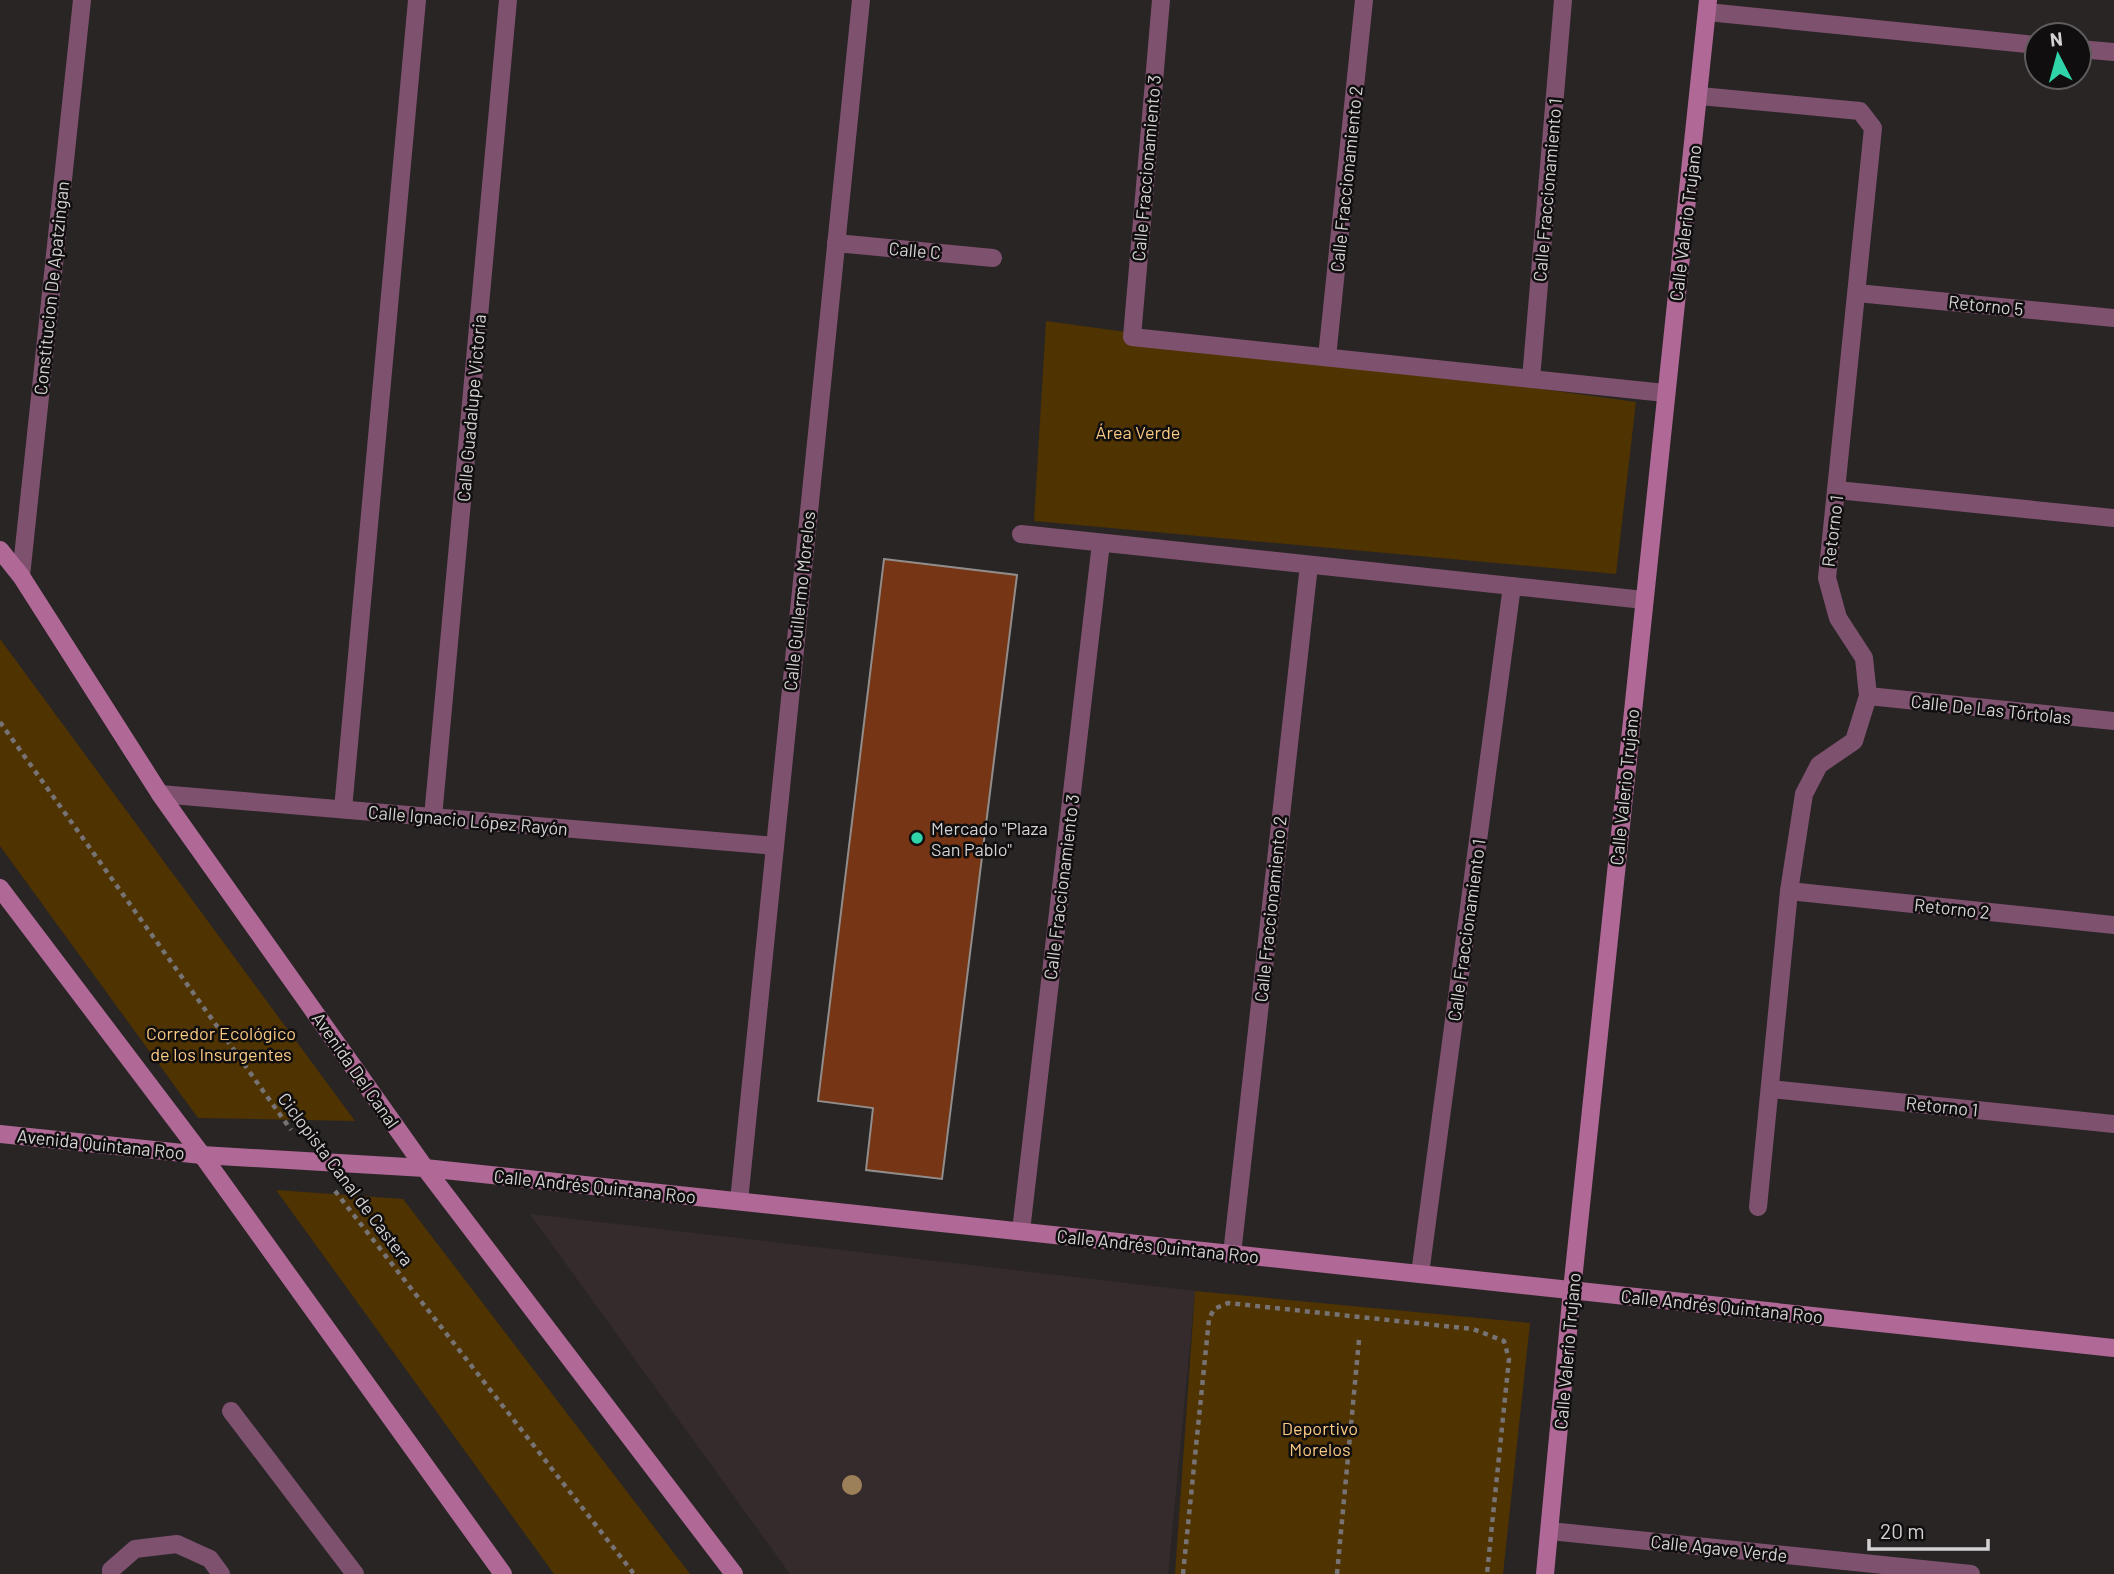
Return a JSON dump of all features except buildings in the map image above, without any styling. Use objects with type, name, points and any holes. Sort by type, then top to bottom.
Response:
[{"type":"main road","name":"Calle Valerio Trujano","points":[[1545,1574],[1665,394],[1708,6]]},
{"type":"main road","name":"Avenida Del Canal","points":[[0,550],[21,576],[160,794],[425,1168],[734,1574]]},
{"type":"main road","points":[[0,888],[202,1155],[503,1574]]},
{"type":"main road","name":"Avenida Quintana Roo","points":[[0,1134],[202,1155]]},
{"type":"main road","name":"Calle Andrés Quintana Roo","points":[[202,1155],[425,1168],[2114,1348]]},
{"type":"street","name":"Constitucion De Apatzingan","points":[[21,576],[82,0]]},
{"type":"street","points":[[343,809],[416,0]]},
{"type":"street","name":"Calle Guadalupe Victoria","points":[[433,817],[508,0]]},
{"type":"street","name":"Calle Guillermo Morelos","points":[[739,1202],[860,0]]},
{"type":"street","name":"Calle Fraccionamiento 3","points":[[1161,0],[1132,337],[1327,357]]},
{"type":"street","name":"Calle Fraccionamiento 2","points":[[1327,357],[1364,0]]},
{"type":"street","name":"Calle Fraccionamiento 1","points":[[1531,379],[1563,0]]},
{"type":"street","points":[[1708,6],[2023,43]]},
{"type":"street","points":[[2093,50],[2114,52]]},
{"type":"street","name":"Retorno 1","points":[[1700,96],[1860,111],[1873,128],[1826,578],[1838,618],[1864,658],[1868,696],[1854,741],[1819,765],[1804,794],[1789,891],[1758,1207]]},
{"type":"street","name":"Calle C","points":[[836,243],[993,258]]},
{"type":"street","name":"Retorno 5","points":[[1857,293],[2114,318]]},
{"type":"street","points":[[1327,357],[1665,394]]},
{"type":"street","points":[[1837,490],[2114,518]]},
{"type":"street","points":[[1021,534],[1644,600]]},
{"type":"street","name":"Calle Fraccionamiento 3","points":[[1021,1231],[1101,542]]},
{"type":"street","name":"Calle Fraccionamiento 2","points":[[1232,1254],[1309,565]]},
{"type":"street","name":"Calle Fraccionamiento 1","points":[[1420,1274],[1512,586]]},
{"type":"street","name":"Calle De Las Tórtolas","points":[[1868,696],[2114,721]]},
{"type":"street","name":"Calle Ignacio López Rayón","points":[[160,794],[775,846]]},
{"type":"street","name":"Retorno 2","points":[[1789,891],[2114,925]]},
{"type":"street","name":"Retorno 1","points":[[1770,1089],[2114,1124]]},
{"type":"street","points":[[231,1411],[355,1574]]},
{"type":"street","name":"Calle Agave Verde","points":[[1550,1531],[1970,1574]]},
{"type":"street","points":[[111,1572],[135,1549],[177,1544],[209,1559],[221,1574]]},
{"type":"path","name":"Ciclopista Canal de Castera","points":[[0,722],[314,1162],[634,1574]]},
{"type":"path","points":[[1184,1574],[1209,1319],[1214,1308],[1228,1303],[1473,1329],[1504,1341],[1508,1359],[1487,1574]]},
{"type":"path","points":[[1337,1574],[1359,1340]]},
{"type":"shaded area","points":[[530,1214],[1195,1291],[1168,1574],[790,1574]]},
{"type":"green space","name":"Área Verde","points":[[1046,321],[1636,402],[1616,574],[1034,521]]},
{"type":"green space","name":"Corredor Ecológico de los Insurgentes","points":[[0,639],[355,1121],[198,1118],[0,846]]},
{"type":"green space","points":[[276,1190],[403,1199],[690,1574],[554,1574]]},
{"type":"green space","name":"Deportivo Morelos","points":[[1195,1291],[1530,1323],[1503,1574],[1175,1574]]},
{"type":"place","name":"Mercado \"Plaza San Pablo\"","points":[[917,838]]}]
